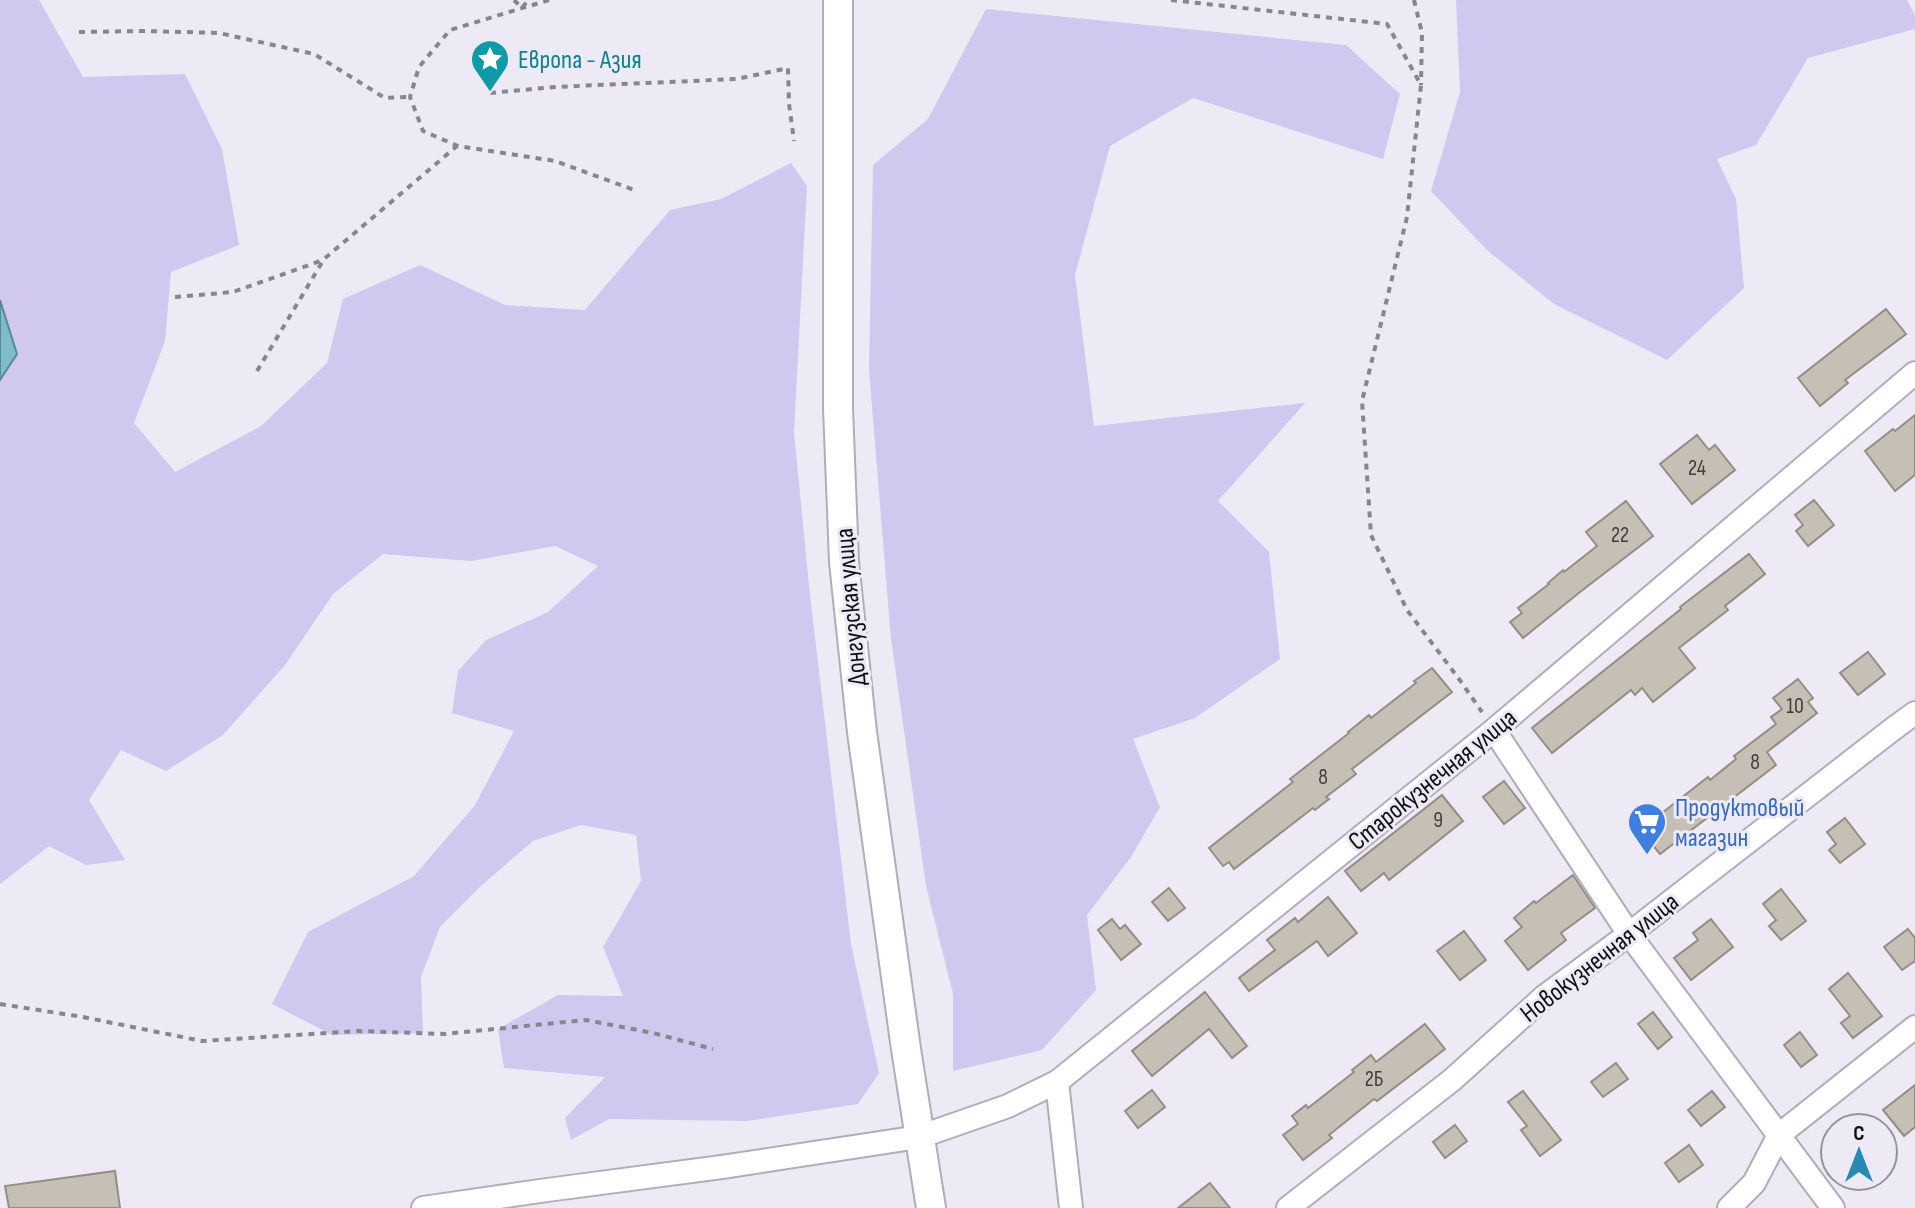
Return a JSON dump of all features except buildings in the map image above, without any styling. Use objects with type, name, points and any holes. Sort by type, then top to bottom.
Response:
[{"type":"main road","name":"Донгузская улица","points":[[838,0],[838,408],[844,562],[862,732],[903,1034],[931,1208]]},
{"type":"street","name":"Старокузнечная улица","points":[[423,1208],[919,1137],[1008,1106],[1057,1082],[1494,730],[1915,373]]},
{"type":"street","name":"Новокузнечная улица","points":[[1288,1208],[1452,1080],[1545,996],[1915,713]]},
{"type":"street","points":[[1494,730],[1629,934],[1833,1208]]},
{"type":"street","points":[[1729,1208],[1754,1183],[1779,1135],[1915,1027]]},
{"type":"street","points":[[1057,1082],[1071,1208]]},
{"type":"path","points":[[514,0],[522,8]]},
{"type":"path","points":[[522,8],[528,0]]},
{"type":"path","points":[[549,0],[450,30],[419,67],[410,97],[423,131],[458,146],[555,161],[637,191]]},
{"type":"path","points":[[1171,0],[1387,24],[1421,85]]},
{"type":"path","points":[[1414,0],[1422,33],[1421,85],[1407,217],[1362,401],[1371,535],[1407,610],[1494,730]]},
{"type":"path","points":[[79,32],[219,33],[314,54],[385,98],[410,97]]},
{"type":"path","points":[[490,93],[737,79],[788,68],[794,141]]},
{"type":"path","points":[[257,371],[324,259],[458,146]]},
{"type":"path","points":[[175,297],[233,292],[324,259]]},
{"type":"path","points":[[0,1004],[202,1041],[358,1031],[444,1034],[586,1020],[713,1049]]},
{"type":"shaded area","points":[[0,0],[39,0],[83,77],[185,74],[222,149],[239,245],[171,272],[165,341],[134,423],[175,472],[261,426],[327,363],[343,299],[420,265],[505,305],[585,310],[670,210],[721,199],[791,163],[807,186],[794,432],[851,944],[879,1073],[858,1104],[747,1121],[609,1119],[571,1140],[565,1118],[605,1077],[504,1068],[498,1029],[558,995],[623,996],[603,947],[641,881],[636,835],[581,825],[533,841],[440,927],[421,977],[423,1033],[332,1035],[272,1004],[308,932],[414,876],[475,805],[514,731],[452,713],[458,671],[486,640],[548,612],[598,566],[555,546],[471,561],[383,554],[333,594],[285,665],[223,735],[166,771],[121,750],[89,800],[125,860],[86,865],[49,846],[0,884]]},
{"type":"shaded area","points":[[1456,0],[1907,0],[1915,16],[1915,29],[1808,58],[1756,145],[1717,159],[1736,199],[1744,288],[1667,360],[1554,304],[1488,251],[1431,191],[1460,92]]},
{"type":"shaded area","points":[[986,9],[1346,45],[1400,94],[1383,159],[1193,98],[1110,146],[1075,275],[1094,426],[1305,403],[1218,501],[1269,552],[1280,659],[1195,718],[1133,739],[1160,807],[1131,857],[1087,915],[1096,990],[1042,1050],[953,1071],[953,994],[926,886],[891,639],[869,370],[873,165],[928,119]]},
{"type":"water","points":[[0,300],[17,354],[0,380]]},
{"type":"place","name":"Европа - Азия","points":[[490,93]]},
{"type":"place","name":"Продуктовый магазин","points":[[1647,856]]}]
